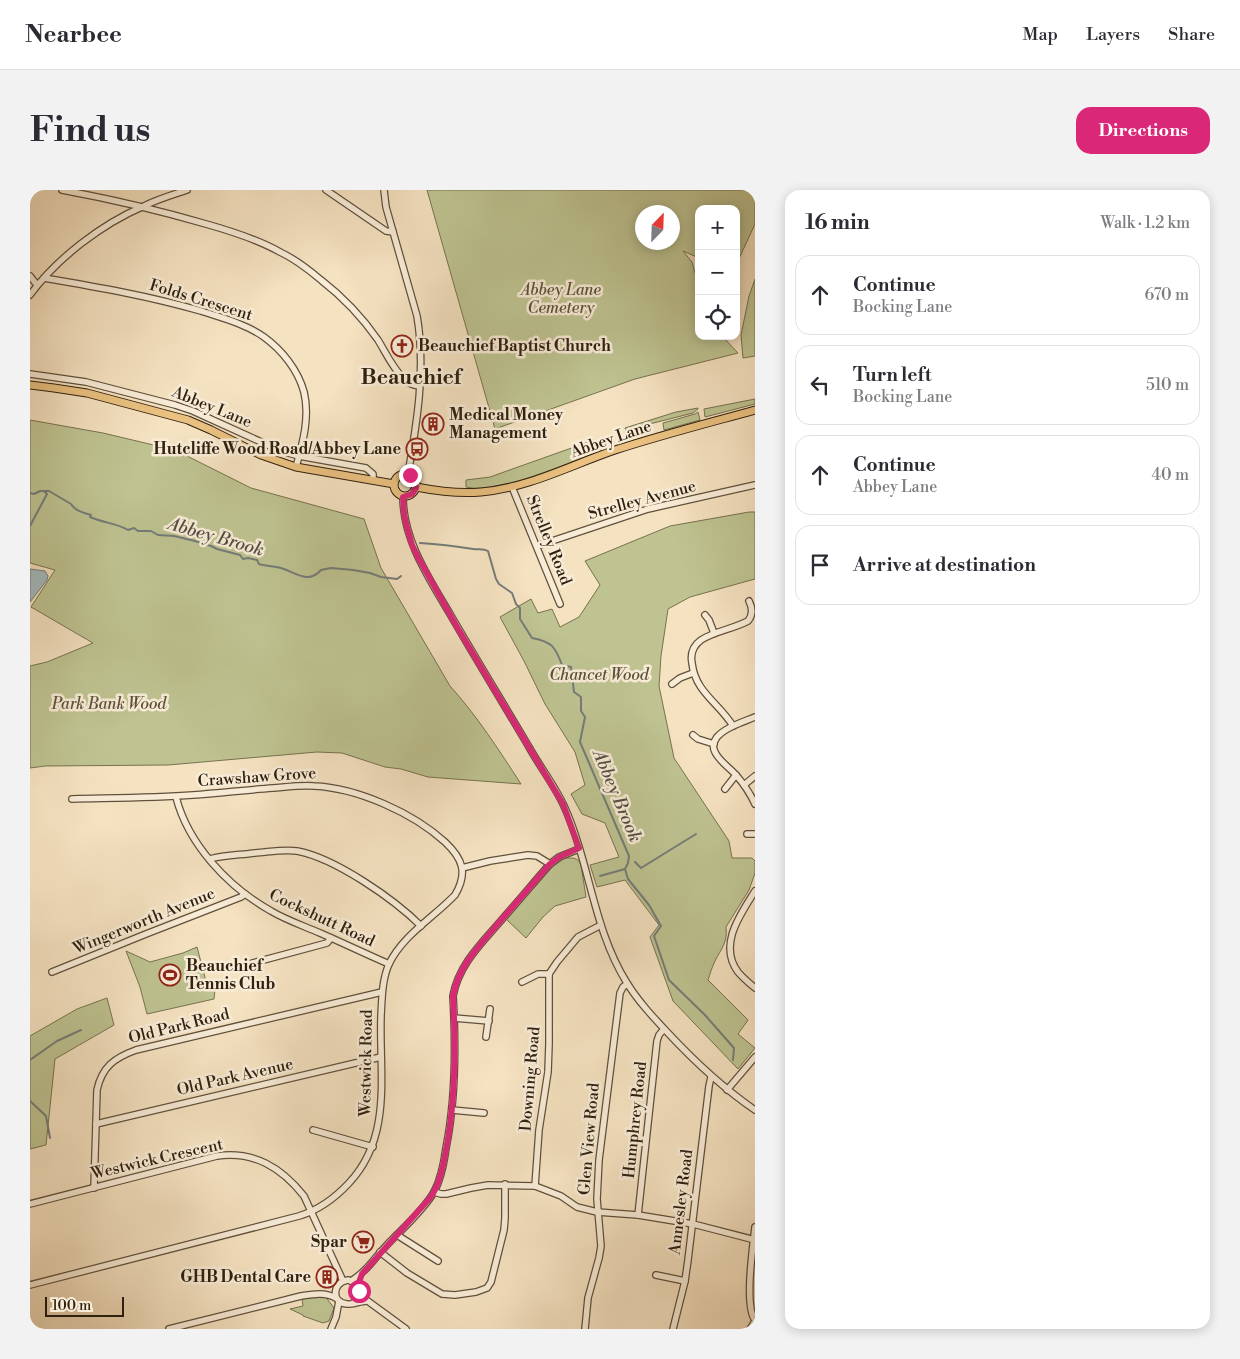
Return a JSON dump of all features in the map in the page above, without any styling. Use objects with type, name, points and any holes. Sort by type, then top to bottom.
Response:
[{"type":"main road","name":"Abbey Lane","points":[[30,385],[87,393],[188,420],[261,455],[296,467],[394,484]]},
{"type":"main road","name":"Abbey Lane","points":[[416,487],[444,492],[470,493],[488,492],[512,487],[620,449],[755,410]]},
{"type":"main road","points":[[408,474],[414,479],[416,487],[412,494],[403,497],[396,493],[394,484],[398,476],[408,474]]},
{"type":"street","points":[[62,190],[142,206],[192,220],[266,245],[294,260],[351,306],[378,340],[401,376],[407,382],[419,386]]},
{"type":"street","points":[[30,295],[37,285],[64,258],[108,224],[142,206],[187,190]]},
{"type":"street","points":[[326,190],[386,231],[393,232]]},
{"type":"street","points":[[384,190],[386,207],[418,320],[421,351],[418,414],[408,474]]},
{"type":"street","points":[[30,276],[37,285]]},
{"type":"street","name":"Folds Crescent","points":[[44,278],[106,288],[183,306],[238,324],[264,337],[290,363],[300,380],[304,392],[306,420],[296,467]]},
{"type":"street","name":"Abbey Lane","points":[[30,374],[86,382],[175,405],[193,411],[281,451],[366,468],[372,473],[373,480]]},
{"type":"street","name":"Strelley Avenue","points":[[537,546],[648,509],[755,485]]},
{"type":"street","name":"Strelley Road","points":[[512,487],[560,604]]},
{"type":"street","points":[[403,497],[407,527],[412,545],[419,559],[453,620],[563,804],[579,848],[609,948],[627,984],[664,1029],[711,1077],[755,1110]]},
{"type":"street","points":[[733,726],[704,693],[694,673],[691,660],[693,648],[700,641],[714,633],[739,625],[751,618],[752,613],[749,601]]},
{"type":"street","points":[[705,615],[714,633]]},
{"type":"street","points":[[672,684],[680,678],[694,673]]},
{"type":"street","points":[[755,717],[733,726],[716,738],[714,744],[718,758],[736,775],[755,804]]},
{"type":"street","points":[[693,735],[698,739],[714,744]]},
{"type":"street","points":[[725,788],[736,775]]},
{"type":"street","points":[[744,785],[755,776]]},
{"type":"street","name":"Crawshaw Grove","points":[[72,799],[176,796],[323,786],[381,802],[418,823],[453,850],[460,860],[462,868]]},
{"type":"street","name":"Cockshutt Road","points":[[176,796],[180,812],[192,835],[210,859],[245,894],[272,912],[389,964]]},
{"type":"street","points":[[747,834],[755,834]]},
{"type":"street","points":[[169,1329],[336,1288],[342,1281],[351,1281],[362,1274],[380,1252],[417,1214],[434,1192],[444,1162],[455,1075],[453,996],[455,984],[465,963],[550,864],[559,857],[579,848]]},
{"type":"street","points":[[210,859],[288,850],[307,853],[327,862],[372,888],[409,914],[421,926]]},
{"type":"street","points":[[462,868],[490,861],[528,856],[537,856],[550,864]]},
{"type":"street","name":"Westwick Road","points":[[30,1284],[312,1212],[349,1184],[362,1167],[373,1147],[380,1120],[382,992],[389,964],[402,944],[454,895],[462,880],[462,868]]},
{"type":"street","points":[[755,891],[735,927],[729,946],[730,956],[737,971],[755,988]]},
{"type":"street","name":"Wingerworth Avenue","points":[[52,972],[245,894]]},
{"type":"street","points":[[522,982],[538,974],[549,974],[578,937],[601,925]]},
{"type":"street","points":[[234,968],[328,943],[331,938]]},
{"type":"street","name":"Downing Road","points":[[535,1186],[539,1130],[548,1072],[549,974]]},
{"type":"street","name":"Glen View Road","points":[[585,1329],[588,1298],[601,1246],[597,1212],[600,1152],[620,993],[627,984]]},
{"type":"street","name":"Old Park Road","points":[[94,1188],[97,1090],[102,1076],[111,1063],[118,1058],[136,1050],[382,992]]},
{"type":"street","points":[[486,1037],[490,1009]]},
{"type":"street","points":[[454,1018],[489,1021]]},
{"type":"street","name":"Humphrey Road","points":[[638,1215],[657,1041],[659,1034],[664,1029]]},
{"type":"street","name":"Old Park Avenue","points":[[96,1124],[382,1057]]},
{"type":"street","points":[[728,1090],[755,1057]]},
{"type":"street","name":"Annesley Road","points":[[673,1329],[685,1281],[711,1077]]},
{"type":"street","points":[[452,1110],[484,1113]]},
{"type":"street","points":[[313,1130],[373,1147]]},
{"type":"street","name":"Westwick Crescent","points":[[30,1204],[208,1158],[237,1155],[259,1160],[279,1171],[304,1196],[342,1281]]},
{"type":"street","points":[[380,1252],[408,1273],[442,1294],[464,1294],[486,1288],[491,1282],[504,1230],[506,1218],[505,1184]]},
{"type":"street","points":[[434,1192],[446,1194],[488,1185],[535,1186],[561,1196],[577,1206],[597,1212],[638,1215],[693,1224],[754,1240]]},
{"type":"street","points":[[750,1329],[755,1320],[752,1314],[750,1295],[750,1271],[755,1227]]},
{"type":"street","points":[[397,1235],[438,1261]]},
{"type":"street","points":[[336,1317],[358,1298],[362,1274]]},
{"type":"street","points":[[656,1275],[685,1281]]},
{"type":"street","points":[[351,1281],[354,1282],[367,1301],[406,1329]]},
{"type":"street","points":[[331,1329],[336,1317],[338,1300],[336,1288]]},
{"type":"street","points":[[320,1293],[329,1294],[338,1300],[351,1304],[367,1301]]},
{"type":"green space","name":"Abbey Lane Cemetery","points":[[427,190],[755,190],[755,224],[740,256],[740,205],[695,205],[695,256],[683,251],[692,262],[695,273],[695,340],[726,340],[738,353],[635,379],[495,429]]},
{"type":"green space","points":[[755,279],[755,356],[743,358],[741,335],[749,296]]},
{"type":"green space","points":[[755,399],[755,404],[705,417],[704,409]]},
{"type":"green space","points":[[698,408],[693,413],[626,430],[625,428],[676,412]]},
{"type":"green space","points":[[698,412],[700,420],[664,430],[663,423]]},
{"type":"green space","name":"Park Bank Wood","points":[[30,420],[103,433],[162,447],[185,455],[251,488],[364,519],[381,568],[450,686],[479,721],[521,784],[428,777],[401,769],[385,767],[342,753],[317,752],[168,765],[45,766],[30,768],[30,666],[47,662],[93,643],[31,607],[55,570],[30,563]]},
{"type":"green space","points":[[594,440],[598,452],[532,477],[495,486],[466,487],[466,480],[490,477]]},
{"type":"green space","name":"Chancet Wood","points":[[755,512],[755,579],[690,597],[668,609],[659,686],[674,758],[729,841],[732,858],[752,858],[755,861],[755,873],[749,890],[726,927],[725,941],[708,980],[748,1020],[738,1034],[755,1048],[738,1069],[673,1001],[650,937],[659,925],[625,880],[597,887],[590,865],[619,857],[605,823],[582,814],[571,794],[585,785],[575,752],[545,704],[500,617],[531,599],[538,613],[552,609],[560,627],[579,617],[600,585],[585,561],[670,526]]},
{"type":"green space","points":[[565,858],[575,858],[580,862],[586,897],[555,906],[543,917],[526,938],[506,919],[552,867]]},
{"type":"green space","name":"Beauchief Tennis Club","points":[[197,947],[208,989],[215,989],[214,999],[147,1014],[140,987],[126,951],[150,962]]},
{"type":"green space","points":[[107,998],[114,1025],[55,1059],[46,1145],[30,1149],[30,1036],[77,1009]]},
{"type":"green space","points":[[325,1296],[334,1308],[329,1321],[323,1323],[290,1309],[303,1306],[302,1299]]},
{"type":"water","points":[[30,569],[45,571],[48,576],[30,602]]},
{"type":"waterway","points":[[30,526],[47,494],[44,491]]},
{"type":"waterway","name":"Abbey Brook","points":[[30,493],[49,491],[71,504],[77,510],[91,515],[90,517],[95,519],[128,530],[134,528],[138,531],[151,531],[158,535],[174,536],[195,541],[240,555],[243,559],[257,560],[259,564],[281,568],[301,576],[311,577],[321,570],[331,568],[353,570],[397,579],[401,576]]},
{"type":"waterway","name":"Abbey Brook","points":[[420,543],[488,551],[496,579],[499,584],[512,593],[516,604],[520,608],[520,619],[532,638],[548,643],[555,649],[562,665],[571,667],[574,692],[581,697],[581,711],[585,717],[580,742],[629,856],[625,869],[628,879],[649,905],[661,926],[654,936],[669,980],[705,1015],[734,1048],[733,1060]]},
{"type":"waterway","points":[[635,862],[641,868],[696,834]]},
{"type":"waterway","points":[[600,876],[625,869]]},
{"type":"waterway","points":[[30,1060],[57,1041],[81,1030]]},
{"type":"waterway","points":[[30,1101],[46,1116],[50,1138]]},
{"type":"place","name":"Beauchief Baptist Church","points":[[402,346]]},
{"type":"place","name":"Medical Money Management","points":[[433,424]]},
{"type":"place","name":"Hutcliffe Wood Road/Abbey Lane","points":[[417,449]]},
{"type":"place","name":"Beauchief Tennis Club","points":[[170,975]]},
{"type":"place","name":"Spar","points":[[363,1242]]},
{"type":"place","name":"GHB Dental Care","points":[[327,1277]]},
{"type":"district","name":"Beauchief","points":[[411,378]]},
{"type":"route","points":[[359,1291],[358,1285],[362,1274],[430,1198],[440,1177],[452,1110],[455,1075],[453,996],[455,984],[460,973],[474,952],[550,864],[559,857],[579,848],[563,804],[457,627],[412,545],[407,527],[403,497],[412,494],[416,488],[415,480],[410,475]]}]
